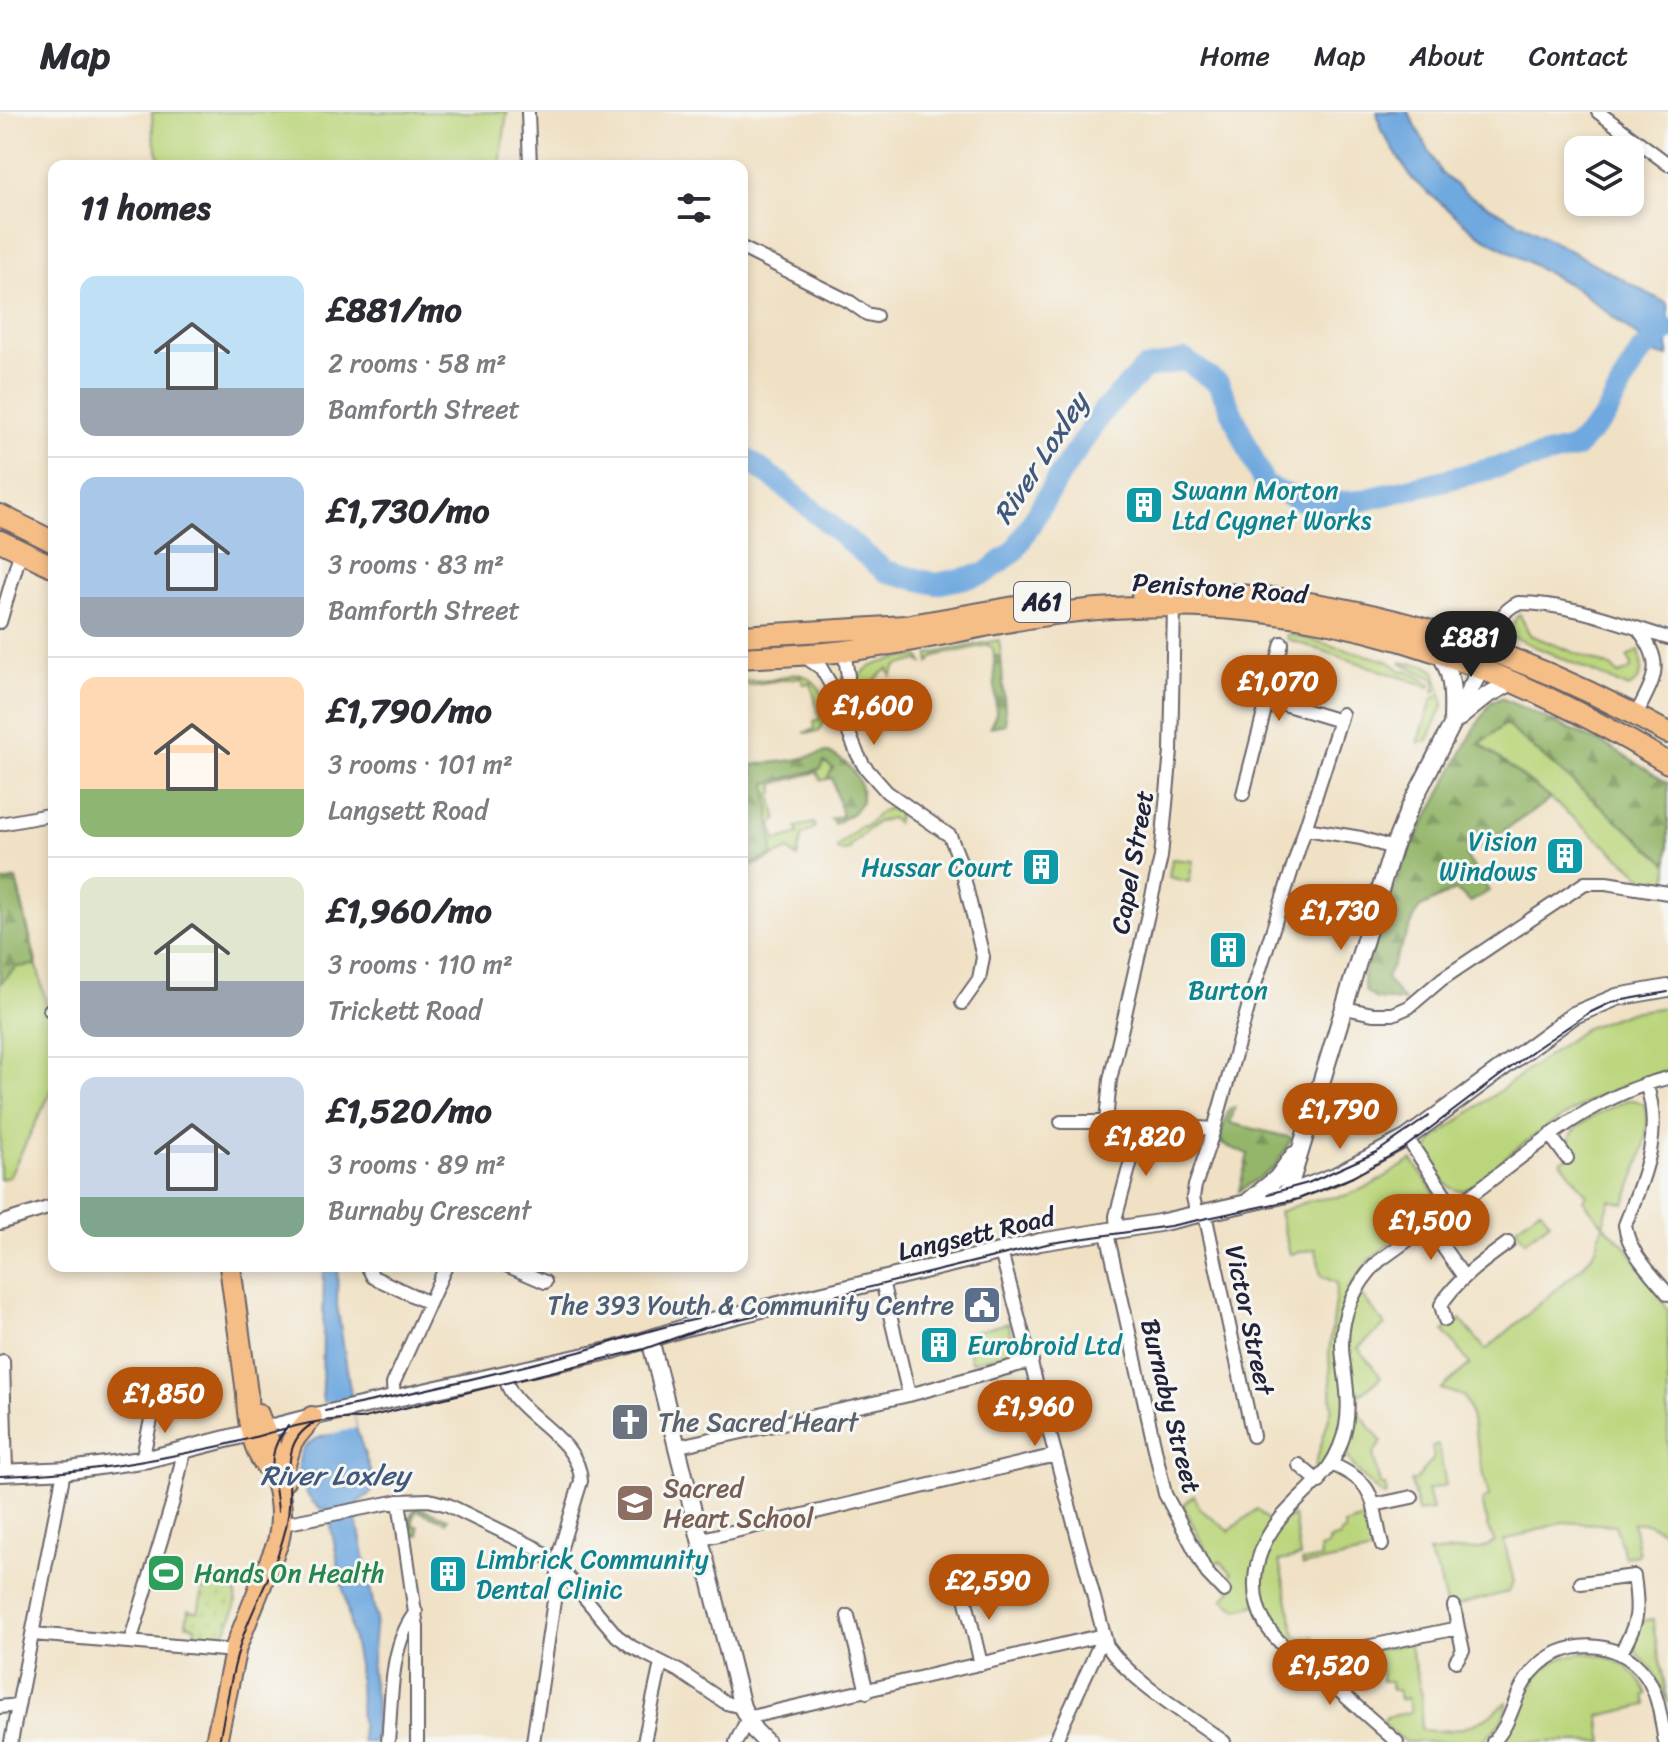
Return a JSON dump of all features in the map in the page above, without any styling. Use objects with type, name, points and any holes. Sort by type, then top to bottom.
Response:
[{"type":"main road","points":[[0,515],[48,539]]},
{"type":"main road","points":[[0,541],[48,564]]},
{"type":"main road","name":"Penistone Road","points":[[748,657],[799,644],[1068,598],[1180,592],[1259,596],[1490,640],[1668,733]]},
{"type":"main road","name":"Penistone Road","points":[[844,651],[1049,614],[1113,608],[1174,607],[1298,616],[1437,650],[1514,681],[1609,727],[1668,763]]},
{"type":"main road","name":"Penistone Road","points":[[748,637],[799,644]]},
{"type":"main road","points":[[1481,668],[1490,640]]},
{"type":"main road","points":[[799,644],[816,641],[837,643],[844,651]]},
{"type":"main road","points":[[1609,727],[1636,715]]},
{"type":"main road","points":[[231,1272],[247,1411],[263,1437],[263,1461],[278,1473]]},
{"type":"main road","points":[[216,1742],[235,1651],[278,1542],[282,1515],[278,1473],[292,1441],[316,1416]]},
{"type":"main road","points":[[263,1437],[290,1423]]},
{"type":"street","points":[[528,112],[530,160]]},
{"type":"street","points":[[1598,112],[1668,164]]},
{"type":"street","points":[[748,251],[876,316]]},
{"type":"street","points":[[0,622],[21,550]]},
{"type":"street","points":[[1490,640],[1505,612],[1518,603],[1577,609],[1668,638]]},
{"type":"street","name":"Capel Street","points":[[1106,1122],[1110,1080],[1161,857],[1171,751],[1174,607]]},
{"type":"street","points":[[1636,715],[1651,684],[1655,666],[1650,645],[1638,629]]},
{"type":"street","points":[[1243,794],[1282,643]]},
{"type":"street","points":[[799,644],[821,668],[842,704],[847,735],[864,766],[894,798],[950,836],[956,849],[983,957],[979,979],[962,1003]]},
{"type":"street","points":[[1437,650],[1444,659],[1452,684],[1452,724]]},
{"type":"street","points":[[842,704],[848,676],[844,651]]},
{"type":"street","points":[[1655,666],[1668,659]]},
{"type":"street","points":[[1287,1194],[1393,848],[1409,809],[1481,668]]},
{"type":"street","points":[[1452,724],[1486,696],[1514,681]]},
{"type":"street","name":"Victor Street","points":[[1253,1436],[1201,1214],[1193,1197],[1251,997],[1341,717],[1267,699]]},
{"type":"street","points":[[0,824],[48,815]]},
{"type":"street","points":[[1306,829],[1361,838],[1393,848]]},
{"type":"street","points":[[1345,1008],[1373,1014],[1393,1014],[1409,1007],[1442,979],[1585,883],[1606,883],[1668,893]]},
{"type":"street","name":"Langsett Road","points":[[290,1423],[613,1350],[698,1324],[1001,1252],[1067,1237],[1112,1232],[1201,1214],[1287,1194],[1335,1176],[1407,1138],[1574,1015],[1617,997],[1668,988]]},
{"type":"street","points":[[1397,1742],[1277,1638],[1266,1625],[1256,1601],[1256,1569],[1269,1533],[1319,1482],[1331,1464],[1345,1429],[1348,1409],[1342,1347],[1347,1308],[1360,1282],[1379,1261],[1550,1135],[1593,1107],[1668,1078]]},
{"type":"street","points":[[1646,1084],[1653,1103],[1653,1142],[1625,1225],[1633,1249],[1666,1290]]},
{"type":"street","points":[[1061,1122],[1214,1129]]},
{"type":"street","points":[[1112,1232],[1141,1124]]},
{"type":"street","points":[[1550,1135],[1567,1158]]},
{"type":"street","points":[[1407,1138],[1454,1208]]},
{"type":"street","points":[[1244,1205],[1283,1171],[1303,1139]]},
{"type":"street","points":[[0,1223],[48,1208]]},
{"type":"street","points":[[1428,1226],[1464,1277]]},
{"type":"street","name":"Burnaby Street","points":[[1112,1232],[1165,1494],[1213,1581],[1224,1591]]},
{"type":"street","points":[[1445,1320],[1441,1305],[1464,1277],[1508,1243]]},
{"type":"street","points":[[1001,1252],[1107,1646],[1131,1673],[1222,1741]]},
{"type":"street","points":[[370,1272],[373,1277],[429,1303]]},
{"type":"street","points":[[394,1400],[393,1384],[443,1272]]},
{"type":"street","points":[[522,1272],[545,1282]]},
{"type":"street","points":[[882,1281],[909,1395]]},
{"type":"street","points":[[650,1339],[745,1714],[736,1742]]},
{"type":"street","points":[[3,1361],[3,1473],[64,1471],[263,1437]]},
{"type":"street","points":[[679,1446],[909,1395],[1032,1361]]},
{"type":"street","points":[[506,1373],[508,1390],[569,1449],[581,1471],[558,1566],[533,1742]]},
{"type":"street","points":[[142,1460],[155,1402],[179,1398]]},
{"type":"street","points":[[130,1642],[173,1501],[184,1451]]},
{"type":"street","points":[[702,1539],[1056,1455]]},
{"type":"street","points":[[1331,1464],[1364,1482],[1374,1505],[1382,1545]]},
{"type":"street","points":[[1299,1465],[1319,1482]]},
{"type":"street","points":[[11,1742],[64,1471]]},
{"type":"street","points":[[1374,1505],[1412,1497]]},
{"type":"street","points":[[282,1515],[325,1516],[399,1501],[429,1500],[448,1505],[536,1548],[558,1566],[617,1636],[745,1714],[766,1742]]},
{"type":"street","points":[[399,1501],[419,1645],[417,1742]]},
{"type":"street","points":[[1213,1581],[1223,1571]]},
{"type":"street","points":[[1581,1583],[1634,1576],[1639,1613],[1636,1628],[1620,1654]]},
{"type":"street","points":[[963,1589],[981,1664]]},
{"type":"street","points":[[1454,1606],[1463,1650],[1456,1661]]},
{"type":"street","points":[[388,1742],[397,1662],[404,1631],[416,1612]]},
{"type":"street","points":[[848,1616],[867,1692]]},
{"type":"street","points":[[1328,1681],[1356,1651],[1378,1643],[1458,1628]]},
{"type":"street","points":[[33,1634],[235,1651]]},
{"type":"street","points":[[745,1714],[778,1711],[867,1692],[1104,1635]]},
{"type":"street","points":[[1055,1742],[1104,1635]]},
{"type":"street","points":[[1493,1742],[1509,1722],[1524,1682],[1540,1664],[1564,1650],[1579,1647],[1608,1648],[1647,1677],[1657,1702],[1665,1742]]},
{"type":"street","points":[[644,1742],[661,1663]]},
{"type":"street","points":[[0,1707],[18,1705]]},
{"type":"green space","points":[[152,112],[507,112],[501,160],[160,160],[153,137]]},
{"type":"green space","points":[[1520,615],[1530,635],[1611,667],[1618,674],[1630,670],[1632,665],[1627,657],[1639,650],[1640,676],[1629,688],[1511,636],[1509,632]]},
{"type":"green space","points":[[1289,634],[1388,661],[1431,684],[1430,687],[1287,639]]},
{"type":"green space","points":[[999,640],[1001,656],[994,656],[993,648],[988,645],[935,656],[929,663],[929,654]]},
{"type":"green space","points":[[919,656],[924,664],[918,660],[896,666],[891,676],[888,669],[877,678],[868,698],[875,706],[873,716],[868,719],[860,717],[855,686],[860,676],[878,664]]},
{"type":"green space","points":[[994,656],[1001,656],[1006,724],[990,727],[996,714]]},
{"type":"green space","points":[[1400,662],[1425,665],[1435,671],[1440,688],[1434,692],[1436,680]]},
{"type":"green space","points":[[795,674],[804,676],[819,688],[825,715],[818,732],[804,733],[815,729],[814,721],[820,719],[811,683],[803,684],[801,677],[748,685],[748,681],[771,680]]},
{"type":"green space","points":[[1441,693],[1444,704],[1428,740],[1418,743],[1432,700]]},
{"type":"green space","points":[[1501,698],[1608,746],[1668,783],[1668,864],[1505,724],[1480,744],[1551,799],[1466,856],[1489,891],[1471,902],[1455,890],[1419,908],[1386,978],[1404,1001],[1376,999],[1365,991],[1363,976],[1403,863],[1475,728],[1491,702]]},
{"type":"green space","points":[[1505,724],[1668,864],[1668,885],[1652,885],[1551,799],[1480,744]]},
{"type":"green space","points":[[826,752],[841,760],[857,777],[862,801],[853,813],[834,824],[831,819],[842,816],[832,778],[827,779],[833,768],[824,762],[821,769],[767,783],[773,855],[748,865],[752,765],[795,760]]},
{"type":"green space","points":[[824,761],[833,768],[827,779],[821,780],[817,772],[774,784],[774,793],[771,794],[777,821],[772,823],[776,841],[799,834],[796,827],[814,823],[815,827],[802,836],[797,858],[789,850],[749,868],[751,875],[748,876],[748,865],[773,855],[766,783],[820,769]]},
{"type":"green space","points":[[889,808],[899,814],[896,823],[891,818],[877,822],[849,847],[850,850],[838,851],[837,847],[862,825],[865,827],[880,812]]},
{"type":"green space","points":[[1172,859],[1193,861],[1189,882],[1169,877]]},
{"type":"green space","points":[[16,879],[48,1011],[48,1098],[9,1177],[0,1179],[0,883]]},
{"type":"green space","points":[[16,879],[36,965],[16,967],[2,982],[0,883]]},
{"type":"green space","points":[[1668,1007],[1668,1071],[1603,1095],[1564,1117],[1507,1156],[1470,1188],[1454,1189],[1442,1179],[1428,1155],[1435,1138],[1584,1029],[1629,1012]]},
{"type":"green space","points":[[1634,1100],[1644,1104],[1647,1116],[1642,1154],[1625,1204],[1610,1200],[1603,1225],[1583,1200],[1587,1195],[1561,1161],[1573,1154],[1567,1143],[1577,1128],[1602,1112]]},
{"type":"green space","points":[[1235,1108],[1230,1123],[1292,1138],[1275,1167],[1239,1191],[1248,1154],[1218,1143],[1229,1109]]},
{"type":"green space","points":[[1412,1160],[1437,1197],[1431,1214],[1372,1257],[1352,1283],[1385,1325],[1358,1348],[1381,1377],[1358,1396],[1356,1409],[1382,1442],[1373,1454],[1380,1485],[1385,1485],[1385,1496],[1361,1475],[1344,1448],[1334,1443],[1319,1472],[1314,1469],[1332,1407],[1329,1353],[1337,1283],[1321,1276],[1316,1249],[1290,1254],[1279,1212],[1312,1200],[1344,1196],[1370,1186]]},
{"type":"green space","points":[[1540,1209],[1550,1222],[1525,1241],[1515,1228]]},
{"type":"green space","points":[[1603,1225],[1624,1244],[1668,1309],[1668,1534],[1647,1523],[1633,1523],[1639,1555],[1625,1557],[1615,1525],[1562,1522],[1504,1541],[1514,1582],[1508,1592],[1449,1608],[1439,1575],[1428,1553],[1481,1549],[1495,1542],[1488,1529],[1482,1500],[1489,1497],[1469,1407],[1463,1396],[1441,1389],[1470,1364],[1444,1331],[1460,1319],[1486,1350],[1582,1267],[1595,1251]]},
{"type":"green space","points":[[1008,1323],[1015,1351],[971,1362],[964,1334]]},
{"type":"green space","points":[[1438,1445],[1446,1485],[1427,1490],[1432,1510],[1418,1512],[1411,1481],[1416,1480],[1434,1458],[1432,1447]]},
{"type":"green space","points":[[1194,1495],[1199,1508],[1229,1531],[1257,1509],[1269,1522],[1294,1516],[1300,1557],[1279,1561],[1296,1638],[1314,1636],[1316,1659],[1277,1630],[1264,1603],[1238,1610],[1223,1599],[1232,1590],[1224,1583],[1232,1573],[1220,1561],[1213,1564],[1183,1505]]},
{"type":"green space","points":[[417,1507],[448,1518],[446,1522],[416,1510],[412,1524],[419,1527],[419,1535],[412,1536],[411,1516]]},
{"type":"green space","points":[[1367,1518],[1373,1552],[1303,1566],[1302,1562],[1321,1558],[1320,1548],[1328,1546],[1328,1540],[1340,1537],[1340,1533],[1345,1532],[1344,1525]]},
{"type":"green space","points":[[204,1585],[236,1591],[231,1618],[217,1643],[193,1641],[195,1627],[186,1624],[188,1610],[198,1612]]},
{"type":"green space","points":[[1653,1619],[1668,1702],[1652,1669],[1637,1654],[1633,1642],[1642,1621]]},
{"type":"green space","points":[[1409,1643],[1422,1696],[1421,1730],[1446,1731],[1467,1726],[1487,1717],[1507,1702],[1502,1720],[1481,1742],[1405,1742],[1382,1723],[1387,1717],[1411,1712],[1408,1698],[1400,1700],[1398,1690],[1392,1690],[1390,1681],[1382,1681],[1379,1662],[1348,1666],[1362,1653]]},
{"type":"green space","points":[[1584,1653],[1604,1656],[1630,1670],[1643,1685],[1647,1705],[1599,1716],[1604,1742],[1502,1742],[1539,1675],[1564,1657]]},
{"type":"water","points":[[1377,112],[1408,112],[1441,173],[1468,195],[1668,304],[1668,357],[1637,348],[1643,341],[1579,290],[1479,235],[1413,180],[1381,130]]},
{"type":"water","name":"River Loxley","points":[[324,1272],[338,1272],[337,1305],[356,1428],[375,1485],[370,1494],[358,1502],[356,1515],[376,1618],[371,1671],[376,1702],[375,1742],[362,1742],[358,1665],[328,1511],[314,1504],[299,1473],[304,1448],[316,1439],[331,1434],[322,1396]]},
{"type":"pier","points":[[352,1398],[356,1428],[326,1435],[319,1404]]},
{"type":"waterway","name":"River Loxley","points":[[748,460],[779,482],[885,571],[936,584],[984,574],[1014,552],[1103,411],[1144,369],[1185,360],[1219,384],[1265,486],[1311,504],[1360,501],[1575,448],[1605,417],[1641,352],[1668,330]]},
{"type":"tram line","points":[[0,1476],[56,1473],[138,1462],[220,1446],[306,1424],[360,1419],[644,1349],[703,1328],[1051,1243],[1170,1226],[1298,1199],[1353,1177],[1404,1148],[1587,1014],[1612,1002],[1668,992]]},
{"type":"tram line","points":[[1268,1194],[1308,1183],[1377,1152],[1429,1116]]},
{"type":"tram line","points":[[325,1411],[513,1369],[698,1319]]},
{"type":"tram line","points":[[219,1742],[242,1639],[270,1574],[287,1523],[292,1449],[296,1439],[314,1423]]},
{"type":"tram line","points":[[278,1512],[273,1457],[275,1447],[288,1426]]},
{"type":"place","name":"Swann Morton Ltd Cygnet Works","points":[[1144,505]]},
{"type":"place","name":"Vision Windows","points":[[1565,856]]},
{"type":"place","name":"Hussar Court","points":[[1041,867]]},
{"type":"place","name":"Burton","points":[[1228,950]]},
{"type":"place","name":"The 393 Youth & Community Centre","points":[[982,1305]]},
{"type":"place","name":"Eurobroid Ltd","points":[[939,1345]]},
{"type":"place","name":"The Sacred Heart","points":[[630,1422]]},
{"type":"place","name":"Sacred Heart School","points":[[635,1503]]},
{"type":"place","name":"Hands On Health","points":[[166,1573]]},
{"type":"place","name":"Limbrick Community Dental Clinic","points":[[448,1574]]}]
